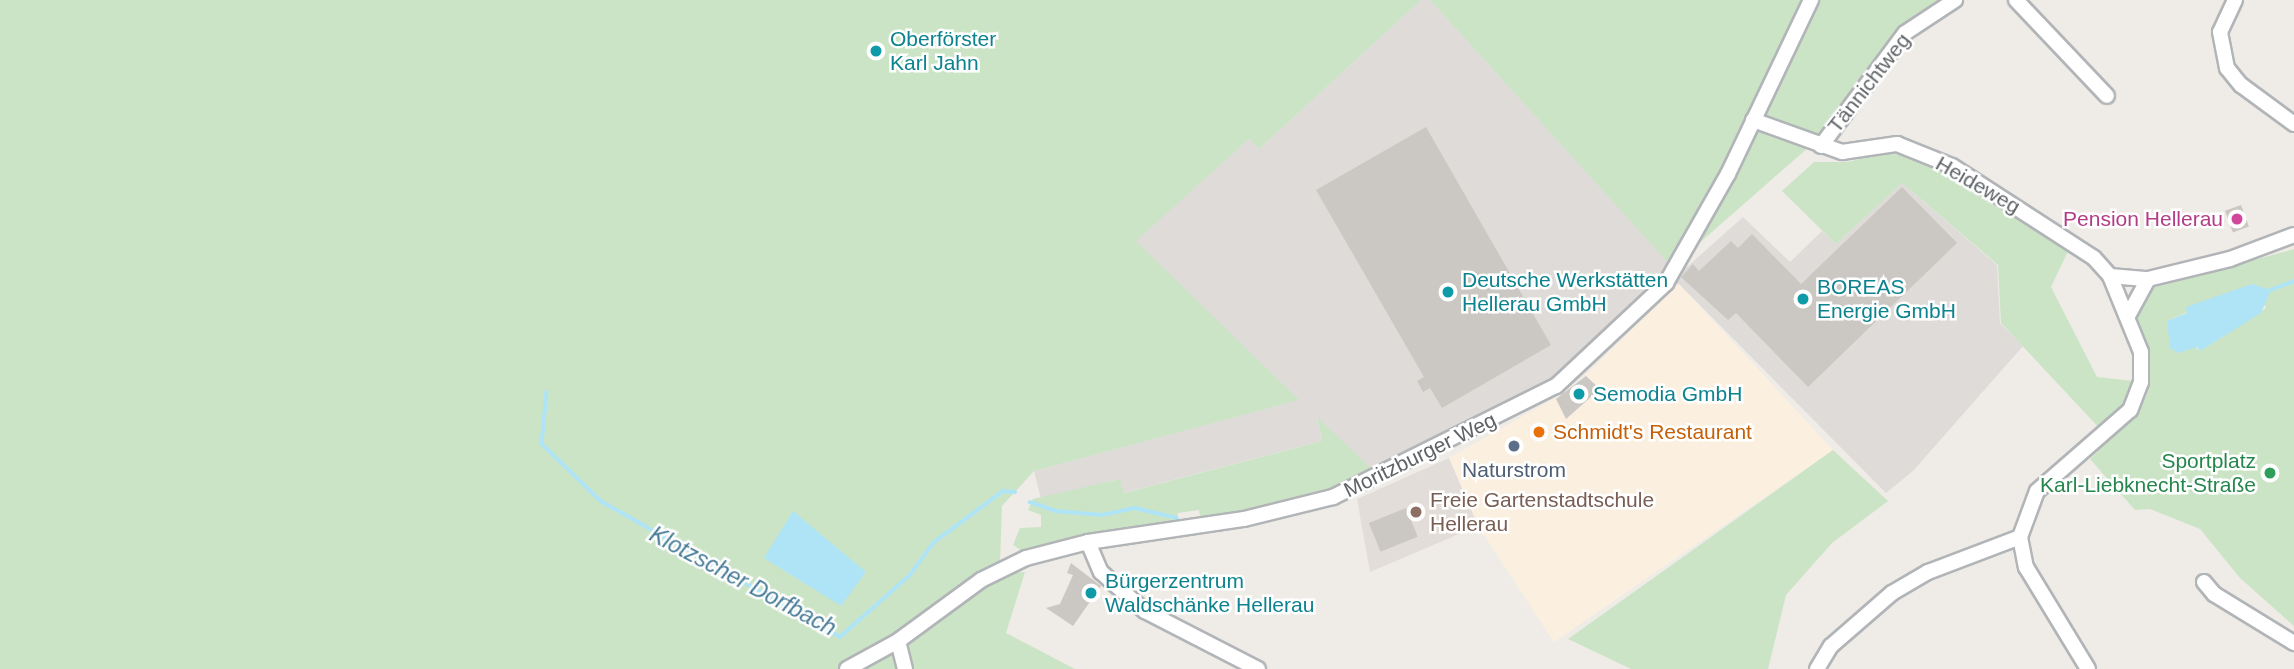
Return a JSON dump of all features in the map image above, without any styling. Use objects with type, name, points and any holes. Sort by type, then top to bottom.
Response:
[{"type":"street","name":"Moritzburger Weg","points":[[853,666],[898,642],[1009,564],[1088,542],[1244,519],[1333,496],[1556,386],[1666,283],[1753,120],[1811,0]]},
{"type":"street","name":"Tännichtweg","points":[[1821,146],[1906,33],[1955,0]]},
{"type":"street","points":[[2016,0],[2107,96]]},
{"type":"street","points":[[2235,0],[2220,32],[2227,68],[2241,85],[2294,124]]},
{"type":"street","name":"Heideweg","points":[[1753,120],[1842,152],[1897,144],[1952,166],[2086,253],[2110,276]]},
{"type":"street","points":[[2088,669],[2026,567],[2020,537],[2037,491],[2130,410],[2141,382],[2141,352],[2110,276],[2148,279],[2230,260],[2294,235]]},
{"type":"street","points":[[2128,316],[2148,279]]},
{"type":"street","points":[[1817,669],[1831,646],[1892,593],[1928,572],[2020,537]]},
{"type":"street","points":[[1088,542],[1101,572],[1145,611],[1258,669]]},
{"type":"street","points":[[2204,582],[2214,594],[2294,643]]},
{"type":"street","points":[[898,642],[905,669]]},
{"type":"street","points":[[853,666],[874,669]]},
{"type":"shaded area","points":[[1421,0],[1430,0],[1679,274],[1743,217],[1790,262],[1822,231],[1836,244],[1902,183],[1997,265],[2000,323],[2023,346],[1913,471],[1886,493],[1679,284],[1658,282],[1554,380],[1376,473],[1317,418],[1322,441],[1123,493],[1119,479],[1041,499],[1034,471],[1298,400],[1135,241],[1249,139],[1259,149]]},
{"type":"shaded area","points":[[1679,284],[1833,450],[1554,642],[1478,526],[1449,458],[1571,389]]},
{"type":"shaded area","name":"Freie Gartenstadtschule Hellerau","points":[[1449,458],[1478,526],[1370,572],[1357,499]]},
{"type":"green space","points":[[0,0],[1421,0],[1259,149],[1249,139],[1136,241],[1299,400],[1034,471],[1002,506],[1000,563],[1005,573],[1025,572],[1006,633],[1075,669],[0,669]]},
{"type":"green space","points":[[1430,0],[1947,0],[1903,31],[1818,139],[1672,267]]},
{"type":"green space","points":[[1885,153],[1917,157],[2069,249],[2051,287],[2097,377],[2133,381],[2126,406],[2102,431],[2001,323],[1998,265],[1902,183],[1836,244],[1782,191],[1814,162],[1847,162]]},
{"type":"green space","points":[[2294,249],[2294,626],[2240,578],[2200,529],[2150,509],[2135,510],[2090,459],[2138,413],[2147,393],[2150,353],[2137,317],[2152,288]],"holes":[[[2252,284],[2266,308],[2200,351],[2167,321]]]},
{"type":"green space","points":[[1317,417],[1376,473],[1346,487],[1240,515],[1201,521],[1199,510],[1178,513],[1177,524],[1024,552],[1013,545],[1020,528],[1041,527],[1041,515],[1028,510],[1033,499],[1120,479],[1124,493],[1322,441]]},
{"type":"green space","points":[[1833,450],[1888,501],[1832,543],[1786,595],[1768,669],[1631,669],[1568,639]]},
{"type":"water","points":[[2252,284],[2271,290],[2261,313],[2200,351],[2197,347],[2178,353],[2170,348],[2167,321],[2187,313],[2186,307]]},
{"type":"water","points":[[793,511],[866,572],[841,606],[764,558]]},
{"type":"building","name":"Deutsche Werkstätten Hellerau GmbH","points":[[1426,127],[1551,345],[1442,408],[1430,388],[1423,392],[1417,381],[1424,377],[1316,190]]},
{"type":"building","name":"BOREAS Energie GmbH","points":[[1902,187],[1957,243],[1808,387],[1736,313],[1728,320],[1681,277],[1693,264],[1699,271],[1731,241],[1738,248],[1752,234],[1801,284]]},
{"type":"building","name":"Pension Hellerau","points":[[2241,205],[2249,227],[2233,232],[2225,211]]},
{"type":"building","name":"Semodia GmbH","points":[[1586,376],[1600,389],[1566,419],[1556,399]]},
{"type":"building","name":"Freie Gartenstadtschule Hellerau","points":[[1406,508],[1418,537],[1381,552],[1369,523]]},
{"type":"building","name":"Bürgerzentrum Waldschänke Hellerau","points":[[1071,563],[1101,586],[1073,626],[1046,608],[1060,604],[1073,575],[1067,573]]},
{"type":"waterway","points":[[2271,290],[2294,281]]},
{"type":"waterway","name":"Klotzscher Dorfbach","points":[[547,392],[542,444],[601,501],[840,637],[910,575],[933,543],[1003,491],[1015,492]]},
{"type":"waterway","name":"Klotzscher Dorfbach","points":[[1030,502],[1056,511],[1102,515],[1135,508],[1177,518]]},
{"type":"place","name":"Oberförster Karl Jahn","points":[[876,51]]},
{"type":"place","name":"Pension Hellerau","points":[[2237,219]]},
{"type":"place","name":"Deutsche Werkstätten Hellerau GmbH","points":[[1448,292]]},
{"type":"place","name":"BOREAS Energie GmbH","points":[[1803,299]]},
{"type":"place","name":"Semodia GmbH","points":[[1579,394]]},
{"type":"place","name":"Schmidt's Restaurant","points":[[1539,432]]},
{"type":"place","name":"Naturstrom","points":[[1514,446]]},
{"type":"place","name":"Sportplatz Karl-Liebknecht-Straße","points":[[2270,473]]},
{"type":"place","name":"Freie Gartenstadtschule Hellerau","points":[[1416,512]]},
{"type":"place","name":"Bürgerzentrum Waldschänke Hellerau","points":[[1091,593]]}]
